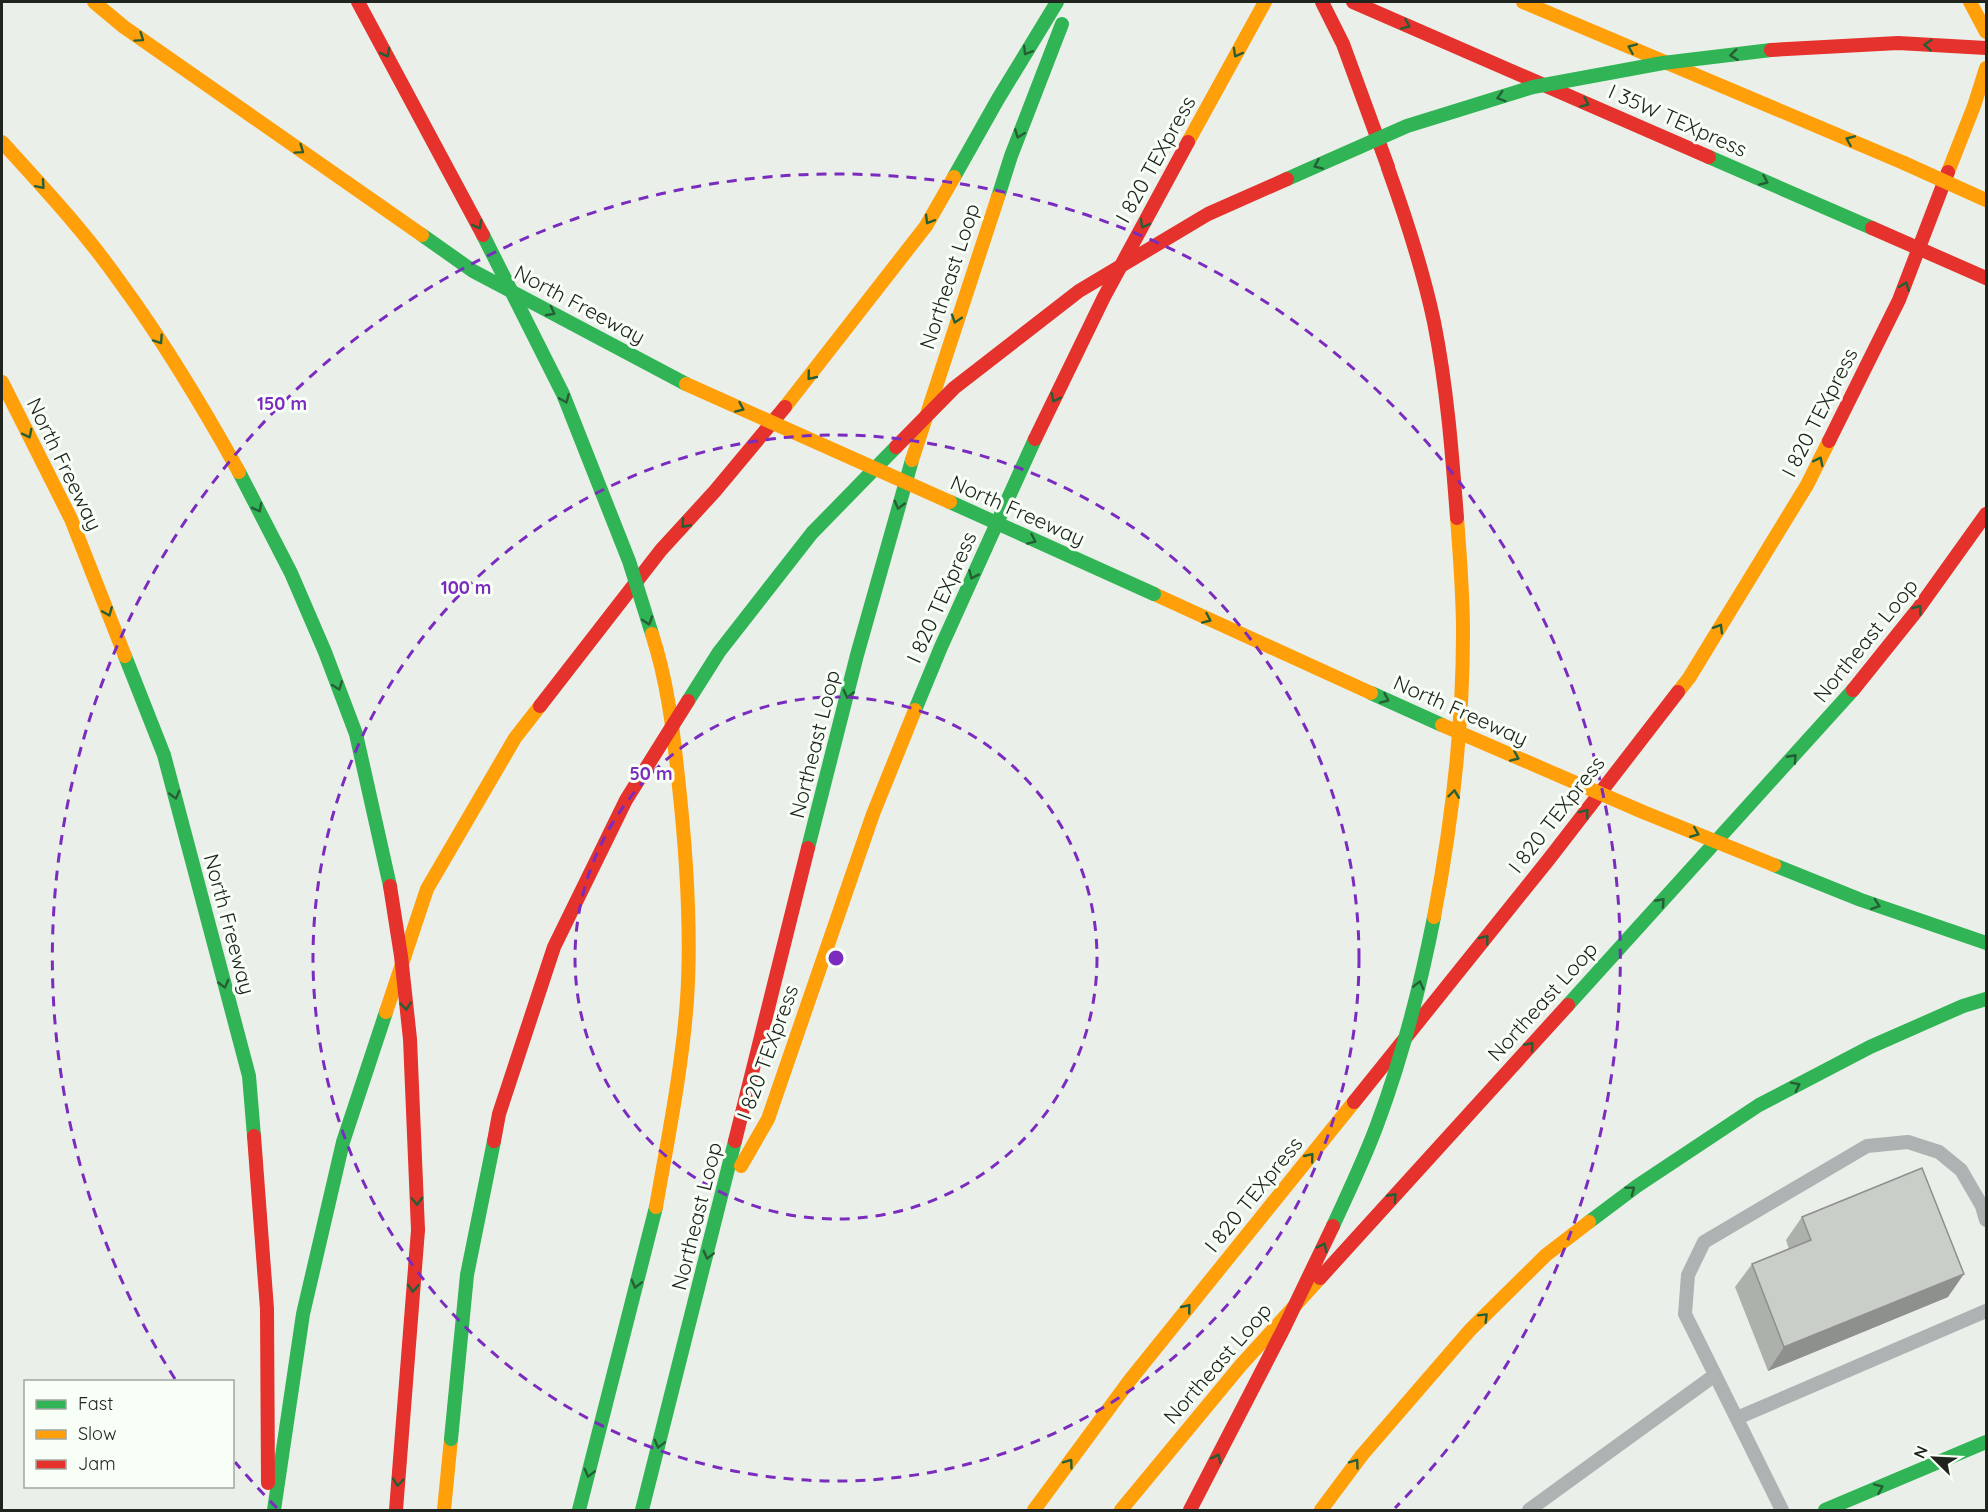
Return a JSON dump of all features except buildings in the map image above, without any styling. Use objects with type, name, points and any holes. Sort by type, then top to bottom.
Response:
[{"type":"main road","name":"North Freeway","points":[[94,2],[124,27],[473,271],[686,384],[1442,725],[1643,812],[1850,896],[1986,943]]},
{"type":"main road","points":[[358,2],[483,234],[562,394],[629,561],[662,663],[674,737],[682,811],[689,939],[687,999],[680,1064],[656,1207],[579,1510]]},
{"type":"main road","points":[[274,1510],[303,1314],[343,1142],[427,889],[515,738],[661,550],[715,491],[812,375],[926,226],[998,99],[1057,2]]},
{"type":"main road","name":"Northeast Loop","points":[[642,1510],[857,655],[912,458],[1011,156],[1071,2]]},
{"type":"main road","name":"I 820 TEXpress","points":[[722,1198],[768,1119],[873,814],[941,647],[1005,506],[1104,297],[1265,2]]},
{"type":"main road","points":[[1190,1510],[1340,1212],[1384,1104],[1399,1057],[1431,934],[1443,877],[1458,765],[1462,610],[1451,441],[1429,299],[1410,230],[1343,44],[1322,2]]},
{"type":"main road","name":"I 35W TEXpress","points":[[1353,2],[1986,278]]},
{"type":"main road","points":[[1523,2],[1986,200]]},
{"type":"main road","points":[[1970,2],[1986,32]]},
{"type":"main road","points":[[444,1510],[467,1275],[500,1114],[559,937],[626,800],[719,652],[812,533],[954,388],[1079,291],[1208,214],[1407,126],[1533,87],[1663,63],[1780,49],[1898,43],[1986,48]]},
{"type":"main road","name":"I 820 TEXpress","points":[[1034,1510],[1130,1380],[1542,868],[1689,678],[1807,485],[1899,300],[1974,106],[1986,68]]},
{"type":"main road","points":[[2,142],[72,220],[120,282],[178,369],[223,443],[296,583],[356,734],[390,886],[401,956],[410,1039],[418,1230],[396,1510]]},
{"type":"main road","name":"North Freeway","points":[[2,382],[71,519],[164,755],[249,1076],[267,1309],[268,1510]]},
{"type":"main road","name":"Northeast Loop","points":[[1121,1510],[1241,1365],[1844,701],[1910,620],[1986,514]]},
{"type":"main road","points":[[1321,1510],[1362,1455],[1462,1339],[1546,1255],[1637,1186],[1759,1105],[1870,1047],[1964,1006],[1986,999]]},
{"type":"main road","points":[[1174,1468],[1241,1365]]},
{"type":"main road","points":[[1825,1510],[1986,1442]]},
{"type":"lane","points":[[1782,1510],[1685,1314],[1688,1275],[1704,1242],[1867,1146],[1908,1142],[1939,1152],[1961,1170],[1982,1206],[1986,1220]]},
{"type":"lane","points":[[1737,1418],[1986,1311]]},
{"type":"lane","points":[[1529,1510],[1715,1375]]},
{"type":"traffic: fast","points":[[954,177],[1057,2]]},
{"type":"traffic: fast","points":[[998,197],[1011,156],[1062,24]]},
{"type":"traffic: fast","points":[[1287,179],[1407,126],[1533,87],[1663,63],[1771,50]]},
{"type":"traffic: fast","points":[[1709,157],[1872,228]]},
{"type":"traffic: fast","points":[[422,235],[473,271],[686,384]]},
{"type":"traffic: fast","points":[[483,235],[563,394],[629,561],[652,634]]},
{"type":"traffic: fast","points":[[915,710],[1035,439]]},
{"type":"traffic: fast","points":[[688,701],[719,652],[812,533],[896,447]]},
{"type":"traffic: fast","points":[[808,848],[857,655],[912,460]]},
{"type":"traffic: fast","points":[[239,472],[291,573],[325,652],[356,734],[390,886]]},
{"type":"traffic: fast","points":[[950,502],[1154,594]]},
{"type":"traffic: fast","points":[[125,656],[164,755],[249,1076],[254,1136]]},
{"type":"traffic: fast","points":[[1568,1005],[1853,690]]},
{"type":"traffic: fast","points":[[1371,693],[1442,725]]},
{"type":"traffic: fast","points":[[1774,865],[1861,900],[1986,943]]},
{"type":"traffic: fast","points":[[1333,1226],[1372,1138],[1386,1100],[1423,970],[1434,917]]},
{"type":"traffic: fast","points":[[1589,1222],[1637,1186],[1759,1105],[1870,1047],[1963,1006],[1986,999]]},
{"type":"traffic: fast","points":[[274,1510],[303,1314],[343,1142],[386,1012]]},
{"type":"traffic: fast","points":[[451,1439],[467,1275],[494,1141]]},
{"type":"traffic: fast","points":[[642,1510],[735,1141]]},
{"type":"traffic: fast","points":[[579,1510],[656,1207]]},
{"type":"traffic: fast","points":[[1825,1510],[1986,1442]]},
{"type":"traffic: slow","points":[[94,2],[124,27],[422,235]]},
{"type":"traffic: slow","points":[[1188,142],[1265,2]]},
{"type":"traffic: slow","points":[[1523,2],[1904,163]]},
{"type":"traffic: slow","points":[[1970,2],[1986,32]]},
{"type":"traffic: slow","points":[[1948,172],[1986,68]]},
{"type":"traffic: slow","points":[[2,142],[107,263],[182,375],[239,472]]},
{"type":"traffic: slow","points":[[1904,163],[1986,200]]},
{"type":"traffic: slow","points":[[785,407],[926,226],[954,177]]},
{"type":"traffic: slow","points":[[912,460],[998,197]]},
{"type":"traffic: slow","points":[[2,382],[71,519],[125,656]]},
{"type":"traffic: slow","points":[[686,384],[950,502]]},
{"type":"traffic: slow","points":[[1678,692],[1689,678],[1807,485],[1829,441]]},
{"type":"traffic: slow","points":[[1434,917],[1451,811],[1459,740],[1463,618],[1457,518]]},
{"type":"traffic: slow","points":[[1154,594],[1371,693]]},
{"type":"traffic: slow","points":[[652,634],[666,687],[674,740],[686,860],[689,944],[682,1052],[656,1207]]},
{"type":"traffic: slow","points":[[386,1012],[427,889],[515,738],[540,706]]},
{"type":"traffic: slow","points":[[741,1166],[768,1119],[873,814],[915,710]]},
{"type":"traffic: slow","points":[[1442,725],[1643,812],[1774,865]]},
{"type":"traffic: slow","points":[[1034,1510],[1130,1380],[1354,1102]]},
{"type":"traffic: slow","points":[[1321,1510],[1362,1455],[1470,1330],[1546,1255],[1589,1222]]},
{"type":"traffic: slow","points":[[1121,1510],[1241,1365],[1320,1278]]},
{"type":"traffic: slow","points":[[444,1510],[451,1439]]},
{"type":"traffic: jam","points":[[358,2],[483,235]]},
{"type":"traffic: jam","points":[[1322,2],[1343,44],[1388,167]]},
{"type":"traffic: jam","points":[[1353,2],[1709,157]]},
{"type":"traffic: jam","points":[[1771,50],[1898,43],[1986,48]]},
{"type":"traffic: jam","points":[[1035,439],[1104,297],[1188,142]]},
{"type":"traffic: jam","points":[[1388,168],[1414,244],[1439,346],[1446,395],[1457,518]]},
{"type":"traffic: jam","points":[[1829,441],[1899,300],[1948,172]]},
{"type":"traffic: jam","points":[[896,447],[954,388],[1079,291],[1208,214],[1287,179]]},
{"type":"traffic: jam","points":[[1872,228],[1986,278]]},
{"type":"traffic: jam","points":[[540,706],[661,550],[715,491],[785,407]]},
{"type":"traffic: jam","points":[[1853,690],[1918,609],[1986,514]]},
{"type":"traffic: jam","points":[[1354,1102],[1549,859],[1678,692]]},
{"type":"traffic: jam","points":[[494,1141],[499,1114],[554,947],[626,800],[688,701]]},
{"type":"traffic: jam","points":[[735,1141],[808,848]]},
{"type":"traffic: jam","points":[[390,886],[401,956],[410,1039],[418,1230]]},
{"type":"traffic: jam","points":[[1320,1278],[1568,1005]]},
{"type":"traffic: jam","points":[[254,1136],[267,1309],[268,1483]]},
{"type":"traffic: jam","points":[[1190,1510],[1284,1328],[1333,1226]]},
{"type":"traffic: jam","points":[[396,1510],[418,1230]]}]
